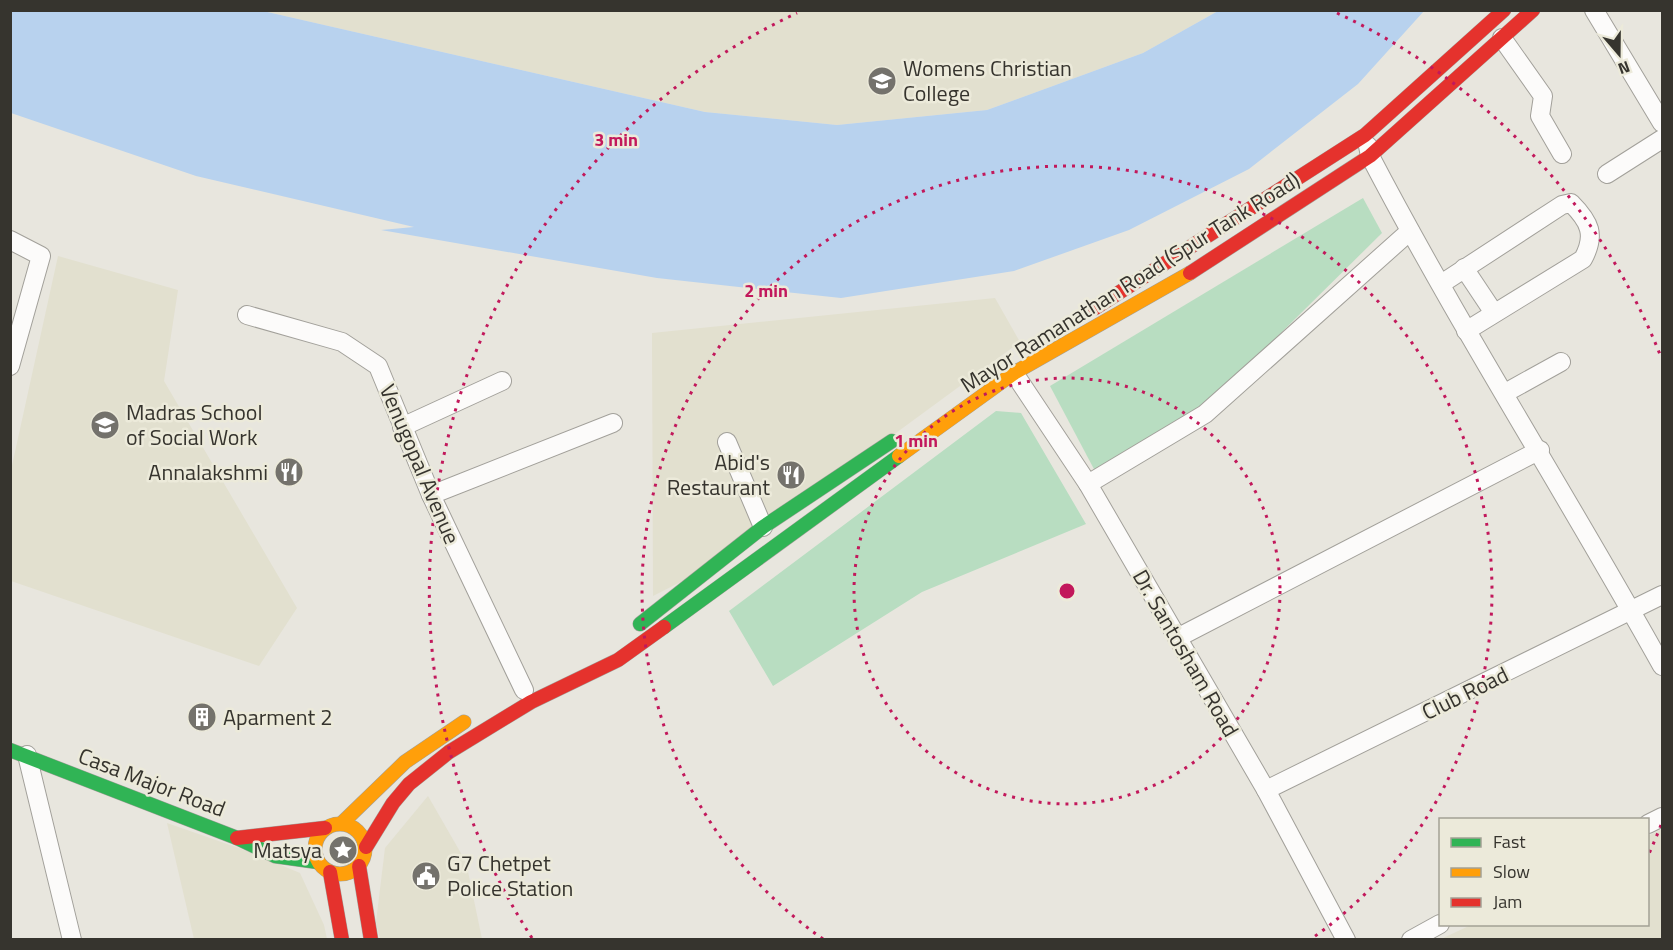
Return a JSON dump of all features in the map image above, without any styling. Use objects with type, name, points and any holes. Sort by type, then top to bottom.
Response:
[{"type":"main road","name":"Mayor Ramanathan Road (Spur Tank Road)","points":[[1087,314],[1365,135],[1504,10]]},
{"type":"main road","name":"Mayor Ramanathan Road (Spur Tank Road)","points":[[366,847],[393,803],[409,784],[449,752],[531,702],[618,660],[1014,373],[1216,258],[1370,156],[1533,10]]},
{"type":"main road","name":"Mayor Ramanathan Road (Spur Tank Road)","points":[[926,419],[1067,326]]},
{"type":"main road","points":[[633,629],[763,527],[906,432]]},
{"type":"main road","points":[[519,692],[606,651]]},
{"type":"main road","points":[[237,838],[325,828],[342,823],[421,749],[480,712]]},
{"type":"main road","name":"Casa Major Road","points":[[19,753],[237,838],[276,856],[318,862]]},
{"type":"main road","points":[[342,823],[360,832],[366,847],[359,866],[370,939]]},
{"type":"main road","points":[[325,828],[316,840],[318,862],[330,872],[345,874],[359,866]]},
{"type":"main road","points":[[330,872],[341,935]]},
{"type":"street","points":[[1594,10],[1662,123]]},
{"type":"street","points":[[1502,38],[1543,96],[1540,117],[1562,154]]},
{"type":"street","points":[[1365,135],[1370,156],[1410,231],[1466,331],[1540,450],[1662,666]]},
{"type":"street","points":[[1607,174],[1662,139]]},
{"type":"street","points":[[1441,284],[1551,210],[1571,203],[1592,232],[1591,245],[1583,259],[1466,331]]},
{"type":"street","points":[[1088,484],[1205,414],[1410,231]]},
{"type":"street","points":[[10,240],[41,256],[10,366]]},
{"type":"street","points":[[1464,268],[1494,314]]},
{"type":"street","name":"Venugopal Avenue","points":[[247,315],[342,342],[378,366],[431,495],[519,692]]},
{"type":"street","points":[[1505,393],[1561,362]]},
{"type":"street","name":"Dr. Santosham Road","points":[[1014,373],[1088,484],[1266,790],[1346,939]]},
{"type":"street","points":[[402,427],[502,381]]},
{"type":"street","points":[[431,495],[612,423]]},
{"type":"street","points":[[727,442],[763,527]]},
{"type":"street","points":[[1177,638],[1540,450]]},
{"type":"street","name":"Club Road","points":[[1266,790],[1662,595]]},
{"type":"street","points":[[19,753],[72,939]]},
{"type":"street","points":[[1411,939],[1439,925]]},
{"type":"shaded area","name":"Womens Christian College","points":[[263,11],[1218,11],[1143,53],[987,110],[837,125],[705,112]]},
{"type":"shaded area","name":"Madras School of Social Work","points":[[58,256],[178,290],[164,381],[297,608],[259,666],[11,581],[11,470]]},
{"type":"shaded area","points":[[995,298],[1020,342],[720,562],[653,596],[652,333]]},
{"type":"shaded area","points":[[428,796],[466,862],[482,939],[380,939],[376,922],[385,848]]},
{"type":"shaded area","points":[[167,823],[250,852],[300,873],[324,925],[327,939],[194,939]]},
{"type":"shaded area","points":[[1662,829],[1662,939],[1441,939],[1469,926],[1649,926],[1649,836]]},
{"type":"green space","points":[[1363,198],[1382,233],[1195,418],[1095,471],[1050,386]]},
{"type":"green space","points":[[996,411],[1021,413],[1086,524],[922,592],[773,686],[729,611]]},
{"type":"water","points":[[10,11],[263,11],[705,112],[837,125],[987,110],[1143,53],[1218,11],[1424,11],[1358,84],[1249,169],[1129,230],[1014,271],[841,298],[657,278],[381,230],[414,227],[196,176],[11,113]]},
{"type":"traffic: fast","points":[[640,624],[763,527],[892,441]]},
{"type":"traffic: fast","points":[[664,627],[899,456]]},
{"type":"traffic: fast","points":[[10,750],[237,838],[275,856],[318,862]]},
{"type":"traffic: slow","points":[[899,456],[1014,373],[1190,273]]},
{"type":"traffic: slow","points":[[342,823],[405,762],[464,722]]},
{"type":"traffic: slow","points":[[335,824],[345,824],[358,831],[365,844],[365,849],[365,854],[358,867],[345,874],[335,874],[326,870],[319,863],[315,854],[315,844],[319,835],[326,828],[335,824]]},
{"type":"traffic: jam","points":[[1095,308],[1365,135],[1504,10]]},
{"type":"traffic: jam","points":[[1190,273],[1370,156],[1533,10]]},
{"type":"traffic: jam","points":[[366,847],[393,803],[409,784],[449,752],[531,702],[618,660],[664,627]]},
{"type":"traffic: jam","points":[[237,838],[325,828]]},
{"type":"traffic: jam","points":[[359,866],[371,940]]},
{"type":"traffic: jam","points":[[330,872],[342,940]]},
{"type":"place","name":"Womens Christian College","points":[[882,81]]},
{"type":"place","name":"Madras School of Social Work","points":[[105,425]]},
{"type":"place","name":"Annalakshmi","points":[[289,472]]},
{"type":"place","name":"Abid's Restaurant","points":[[791,475]]},
{"type":"place","name":"Aparment 2","points":[[202,717]]},
{"type":"place","name":"Matsya","points":[[343,850]]},
{"type":"place","name":"G7 Chetpet Police Station","points":[[426,876]]}]
